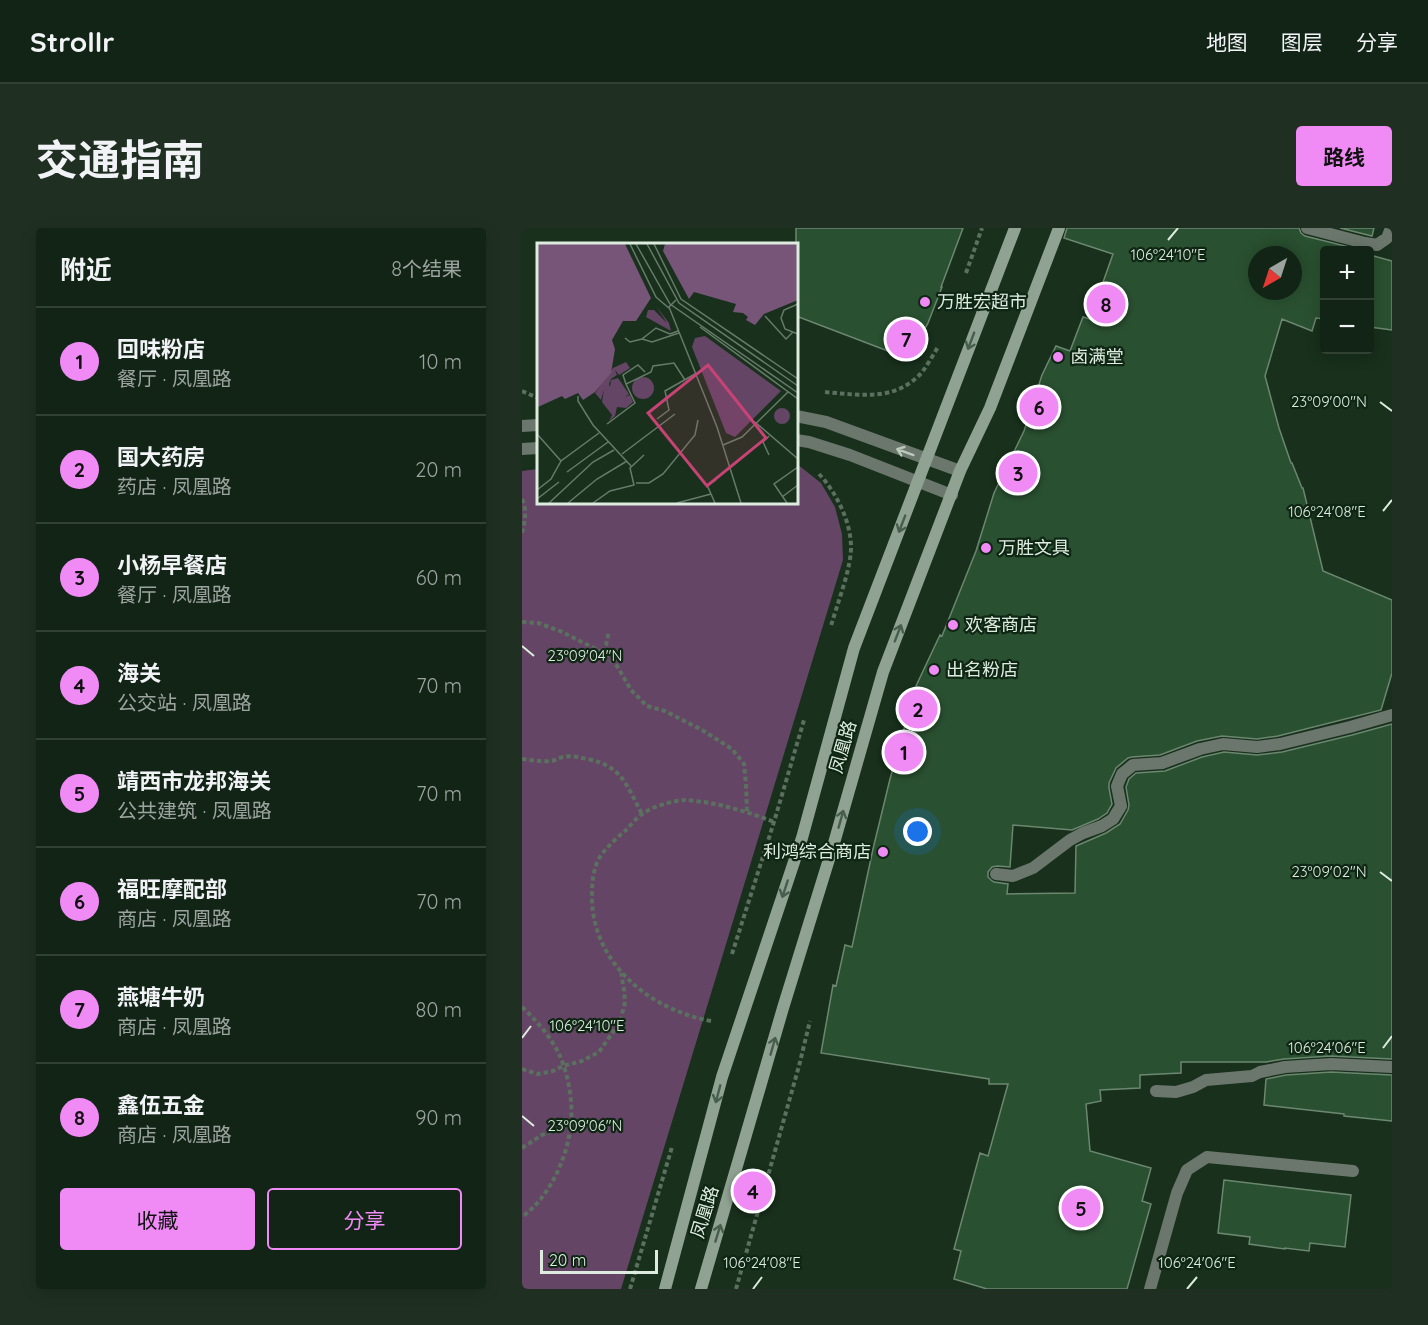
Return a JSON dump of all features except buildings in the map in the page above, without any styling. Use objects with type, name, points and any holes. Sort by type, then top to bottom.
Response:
[{"type":"main road","name":"凤凰路","points":[[665,1289],[722,1077],[802,838],[854,648],[1015,228]]},
{"type":"main road","name":"凤凰路","points":[[701,1289],[883,672],[960,471],[990,408],[1059,228]]},
{"type":"street","points":[[1307,228],[1377,245],[1387,238],[1391,228]]},
{"type":"street","points":[[798,416],[826,422],[960,471]]},
{"type":"street","points":[[522,426],[537,424]]},
{"type":"street","points":[[798,440],[850,455],[952,495]]},
{"type":"street","points":[[522,449],[537,448]]},
{"type":"street","points":[[996,874],[1013,876],[1033,868],[1070,840],[1113,819],[1120,806],[1117,786],[1122,774],[1133,765],[1162,763],[1200,749],[1223,744],[1257,747],[1280,744],[1392,715]]},
{"type":"street","points":[[1156,1091],[1176,1092],[1206,1080],[1252,1076],[1285,1067],[1331,1064],[1392,1067]]},
{"type":"street","points":[[1150,1289],[1177,1193],[1187,1170],[1207,1157],[1353,1171]]},
{"type":"path","points":[[964,278],[982,228]]},
{"type":"path","points":[[816,391],[868,396],[907,386],[922,372],[942,341]]},
{"type":"path","points":[[522,391],[537,398]]},
{"type":"path","points":[[815,470],[828,484],[841,507],[848,526],[851,545],[849,564],[830,628]]},
{"type":"path","points":[[522,499],[525,523],[522,533]]},
{"type":"path","points":[[522,622],[538,623],[560,631],[602,652],[617,666],[631,690],[647,706],[665,711],[732,748],[744,764],[747,811]]},
{"type":"path","points":[[602,652],[609,632]]},
{"type":"path","points":[[732,955],[804,719]]},
{"type":"path","points":[[522,759],[542,762],[565,756],[604,764],[617,772],[624,781],[642,814]]},
{"type":"path","points":[[711,1021],[681,1013],[659,1002],[621,972],[608,955],[597,930],[592,907],[591,879],[599,860],[611,843],[642,814],[664,804],[687,800],[719,804],[747,811],[774,822]]},
{"type":"path","points":[[522,1069],[538,1074],[553,1071],[582,1061],[599,1052],[620,1022],[624,1002],[621,972]]},
{"type":"path","points":[[522,1007],[541,1025],[559,1054],[569,1087],[572,1121],[565,1155],[550,1186],[522,1217]]},
{"type":"path","points":[[736,1289],[812,1012]]},
{"type":"path","points":[[522,1148],[572,1121]]},
{"type":"path","points":[[630,1289],[674,1144]]},
{"type":"shaded area","points":[[798,465],[821,483],[835,507],[842,534],[843,560],[621,1289],[522,1289],[522,471],[537,469],[537,504],[798,504]]},
{"type":"place","name":"万胜宏超市","points":[[925,302]]},
{"type":"place","name":"鑫伍五金","points":[[1106,304]]},
{"type":"place","name":"燕塘牛奶","points":[[906,339]]},
{"type":"place","name":"卤满堂","points":[[1058,357]]},
{"type":"place","name":"福旺摩配部","points":[[1039,407]]},
{"type":"place","name":"小杨早餐店","points":[[1018,473]]},
{"type":"place","name":"万胜文具","points":[[986,548]]},
{"type":"place","name":"欢客商店","points":[[953,625]]},
{"type":"place","name":"出名粉店","points":[[934,670]]},
{"type":"place","name":"国大药房","points":[[918,709]]},
{"type":"place","name":"回味粉店","points":[[904,752]]},
{"type":"place","name":"利鸿综合商店","points":[[883,852]]},
{"type":"place","name":"海关","points":[[753,1191]]},
{"type":"place","name":"靖西市龙邦海关","points":[[1081,1208]]}]
